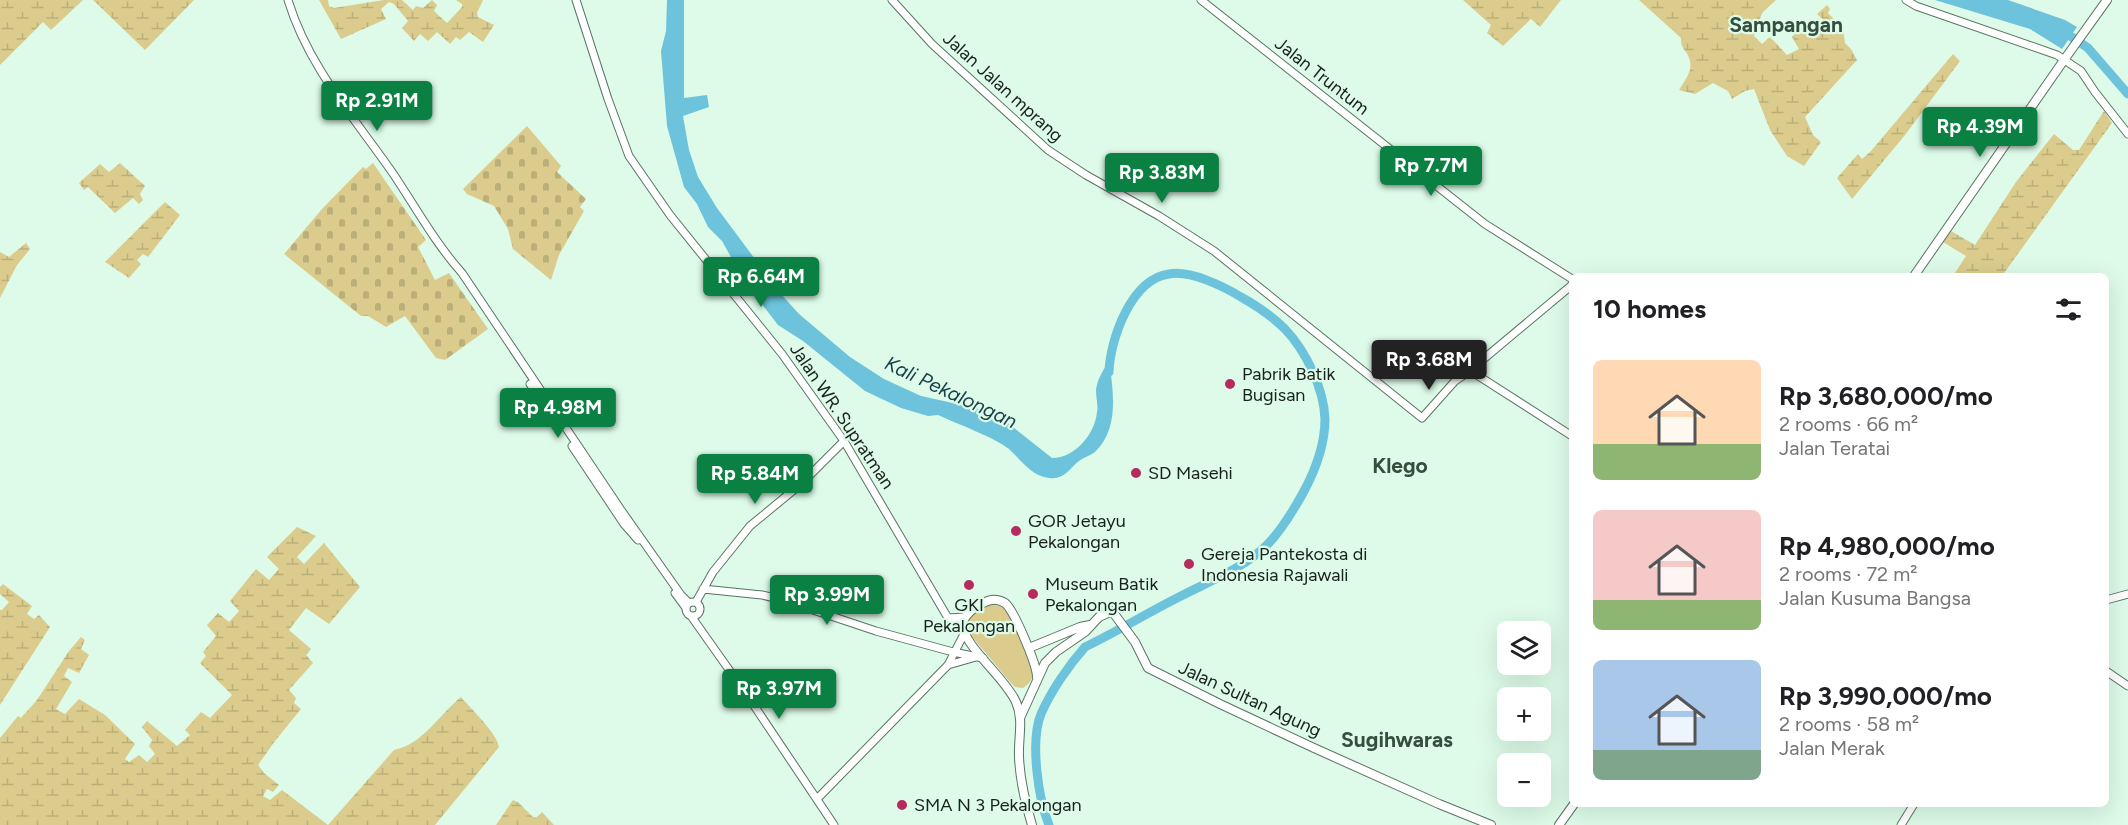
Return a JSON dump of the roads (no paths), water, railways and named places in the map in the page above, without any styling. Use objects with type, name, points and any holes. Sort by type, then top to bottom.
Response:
[{"type":"main road","points":[[1915,273],[2107,0]]},
{"type":"main road","points":[[1010,690],[1025,692],[1036,682],[1036,665],[1008,606],[993,599],[976,607],[962,622],[964,633],[981,657],[1010,690],[1018,707],[1020,718],[1018,755],[1021,786],[1032,825]]},
{"type":"main road","name":"Jalan Sultan Agung","points":[[1090,625],[1112,611],[1135,642],[1149,668],[1400,786],[1491,825]]},
{"type":"main road","points":[[1029,648],[1090,625]]},
{"type":"main road","points":[[1020,718],[1045,663],[1085,632],[1090,625]]},
{"type":"main road","points":[[1559,825],[1572,807]]},
{"type":"street","points":[[288,0],[301,37],[320,71],[456,268],[462,273],[581,454],[624,524],[636,533],[663,573],[681,595],[694,606],[696,616],[691,616],[834,825]]},
{"type":"street","name":"Jalan WR. Supratman","points":[[576,0],[628,156],[670,215],[782,354],[844,441],[948,618],[964,633]]},
{"type":"street","name":"Jalan Jalan mprang","points":[[892,0],[932,44],[1048,150],[1086,176],[1159,216],[1214,251],[1422,418],[1455,381],[1468,372]]},
{"type":"street","name":"Jalan Truntum","points":[[1201,0],[1485,224],[1569,277]]},
{"type":"street","points":[[1906,0],[1916,6],[2065,58],[2081,71],[2128,134]]},
{"type":"street","points":[[1468,372],[1569,288]]},
{"type":"street","points":[[1468,372],[1477,375],[1569,434]]},
{"type":"street","points":[[694,606],[707,581],[750,526],[801,484],[844,441]]},
{"type":"street","points":[[663,573],[694,606],[702,630]]},
{"type":"street","points":[[703,591],[762,595],[802,605],[876,631],[953,652],[981,657]]},
{"type":"street","points":[[2109,599],[2128,594]]},
{"type":"street","points":[[948,618],[965,617]]},
{"type":"street","points":[[817,799],[948,665],[964,633]]},
{"type":"street","points":[[948,665],[981,657]]},
{"type":"street","points":[[2109,673],[2128,686]]},
{"type":"street","points":[[1901,825],[1912,807]]},
{"type":"water","points":[[667,0],[684,0],[684,98],[707,95],[709,107],[683,116],[689,150],[698,177],[717,208],[781,294],[799,314],[850,357],[884,379],[921,396],[980,409],[1004,420],[1052,458],[1068,454],[1088,436],[1097,412],[1097,385],[1109,360],[1113,408],[1108,432],[1095,452],[1079,461],[1062,476],[1043,477],[1027,467],[1009,449],[985,436],[938,415],[928,416],[901,408],[865,391],[803,341],[778,325],[745,282],[722,241],[708,227],[697,204],[684,187],[667,126],[661,51],[666,31]]},
{"type":"water","points":[[1935,0],[2008,0],[2065,20],[2077,27],[2062,49],[2030,29]]},
{"type":"waterway","points":[[2063,31],[2088,48],[2128,94]]},
{"type":"waterway","name":"Kali Pekalongan","points":[[1049,825],[1039,785],[1036,739],[1041,714],[1067,670],[1085,647],[1226,574],[1248,561],[1267,545],[1287,520],[1307,485],[1315,467],[1325,428],[1324,407],[1313,371],[1300,348],[1285,329],[1253,304],[1225,288],[1187,274],[1169,274],[1156,278],[1134,299],[1118,328],[1109,372]]},
{"type":"place","name":"Pabrik Batik Bugisan","points":[[1230,384]]},
{"type":"place","name":"SD Masehi","points":[[1136,473]]},
{"type":"place","name":"GOR Jetayu Pekalongan","points":[[1016,531]]},
{"type":"place","name":"Gereja Pantekosta di Indonesia Rajawali","points":[[1189,564]]},
{"type":"place","name":"GKI Pekalongan","points":[[969,585]]},
{"type":"place","name":"Museum Batik Pekalongan","points":[[1033,594]]},
{"type":"place","name":"SMA N 3 Pekalongan","points":[[902,805]]},
{"type":"district","name":"Sampangan","points":[[1786,24]]},
{"type":"district","name":"Klego","points":[[1400,465]]},
{"type":"district","name":"Sugihwaras","points":[[1397,739]]}]
